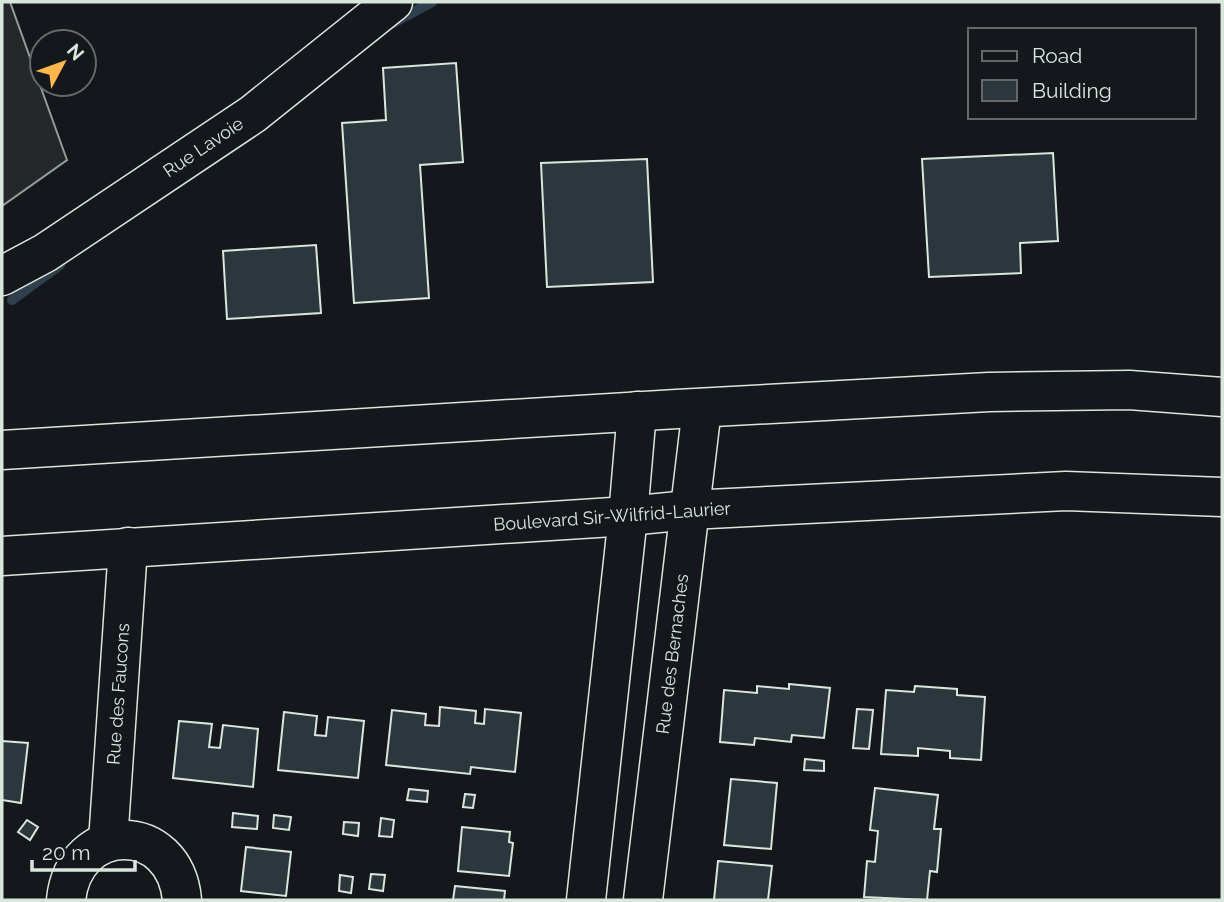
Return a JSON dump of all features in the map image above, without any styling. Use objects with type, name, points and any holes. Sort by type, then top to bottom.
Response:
[{"type":"main road","name":"Rue Lavoie","points":[[2,276],[45,253],[253,114],[393,2]]},
{"type":"main road","points":[[2,450],[989,392],[1129,390],[1222,397]]},
{"type":"main road","name":"Rue des Bernaches","points":[[643,900],[702,408]]},
{"type":"main road","points":[[586,900],[637,411]]},
{"type":"main road","name":"Boulevard Sir-Wilfrid-Laurier","points":[[2,556],[628,516],[689,509],[1066,491],[1222,497]]},
{"type":"main road","name":"Rue des Faucons","points":[[108,842],[128,547]]},
{"type":"main road","points":[[66,900],[68,882],[76,865],[90,851],[108,842],[126,840],[144,844],[161,853],[173,866],[181,884],[182,900]]},
{"type":"shaded area","points":[[2,2],[10,2],[28,52],[28,98],[45,98],[67,160],[2,206]]},
{"type":"building","points":[[456,63],[463,162],[420,165],[429,298],[354,303],[342,123],[386,120],[383,68]]},
{"type":"building","points":[[1053,153],[1058,241],[1020,243],[1021,273],[929,277],[922,159]]},
{"type":"building","points":[[647,159],[653,282],[547,287],[541,163]]},
{"type":"building","points":[[316,245],[321,313],[227,319],[223,251]]},
{"type":"building","points":[[789,684],[830,688],[824,738],[792,735],[791,742],[755,738],[754,745],[720,742],[724,690],[757,693],[757,686],[789,689]]},
{"type":"building","points":[[915,686],[957,689],[957,695],[985,697],[981,760],[950,758],[950,751],[918,748],[918,756],[881,754],[886,690],[914,692]]},
{"type":"building","points":[[440,707],[476,711],[475,723],[484,724],[485,709],[521,713],[515,772],[471,767],[470,774],[386,765],[392,710],[426,714],[425,725],[439,726]]},
{"type":"building","points":[[857,709],[873,710],[869,749],[853,748]]},
{"type":"building","points":[[284,712],[317,716],[315,735],[326,736],[328,717],[364,721],[358,778],[278,770]]},
{"type":"building","points":[[179,721],[212,724],[209,747],[220,748],[223,725],[258,729],[253,787],[173,778]]},
{"type":"building","points":[[2,741],[28,743],[21,803],[2,800]]},
{"type":"building","points":[[805,759],[824,761],[824,771],[804,770]]},
{"type":"building","points":[[731,779],[777,783],[771,849],[724,845]]},
{"type":"building","points":[[875,788],[938,795],[934,829],[941,829],[937,872],[930,871],[927,900],[864,897],[867,861],[875,862],[878,831],[870,830]]},
{"type":"building","points":[[409,789],[428,791],[427,802],[407,800]]},
{"type":"building","points":[[465,794],[475,795],[473,808],[463,807]]},
{"type":"building","points":[[233,813],[258,816],[257,829],[232,827]]},
{"type":"building","points":[[274,815],[291,817],[289,830],[273,828]]},
{"type":"building","points":[[381,818],[394,820],[392,837],[379,836]]},
{"type":"building","points":[[27,820],[38,827],[30,840],[18,832]]},
{"type":"building","points":[[344,822],[359,823],[358,836],[343,834]]},
{"type":"building","points":[[462,827],[510,832],[509,842],[513,843],[509,876],[458,871]]},
{"type":"building","points":[[246,847],[291,852],[286,896],[241,891]]},
{"type":"building","points":[[718,861],[772,866],[768,900],[714,900]]},
{"type":"building","points":[[371,874],[385,875],[383,891],[369,889]]},
{"type":"building","points":[[340,875],[353,877],[351,893],[339,891]]},
{"type":"building","points":[[455,886],[505,891],[504,900],[453,900]]},
{"type":"waterway","points":[[393,23],[432,2]]},
{"type":"waterway","points":[[12,300],[60,265]]}]
